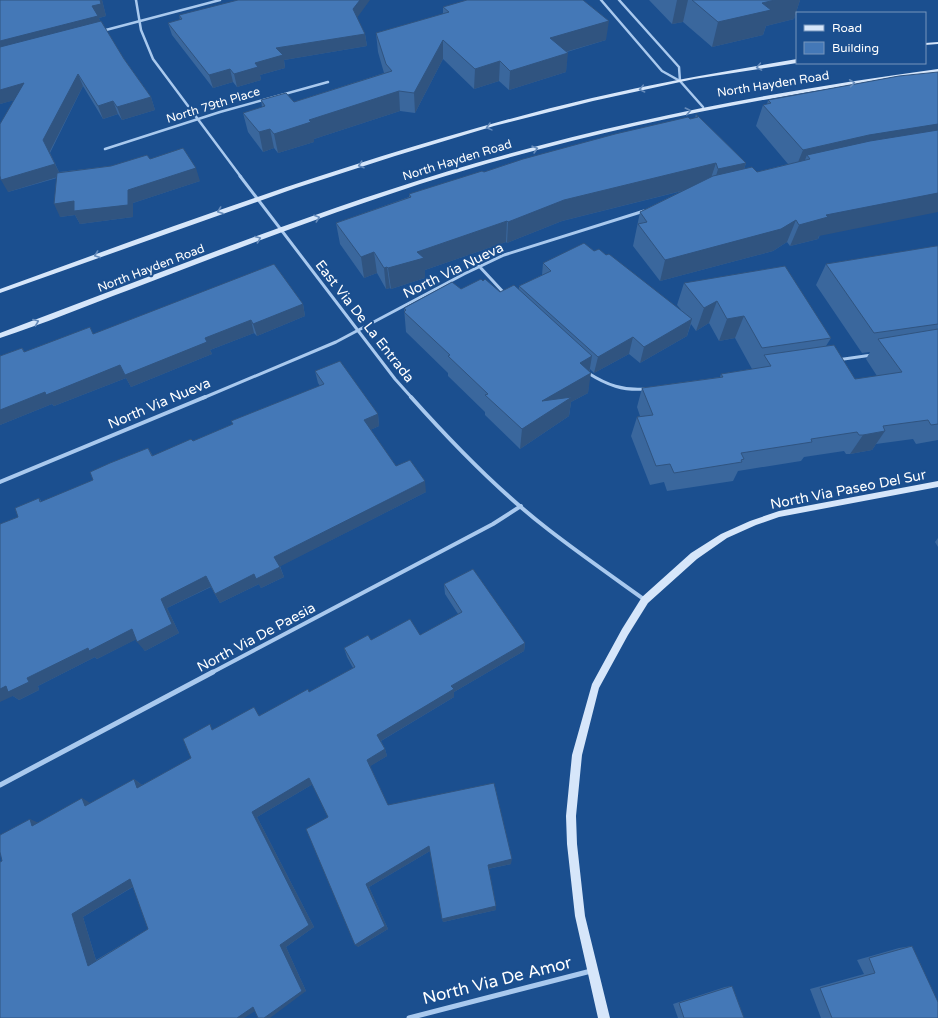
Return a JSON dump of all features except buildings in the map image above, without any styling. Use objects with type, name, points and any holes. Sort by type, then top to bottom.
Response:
[{"type":"main road","points":[[926,44],[938,43]]},
{"type":"main road","name":"North Hayden Road","points":[[0,290],[256,198],[472,131],[563,107],[680,81],[796,61]]},
{"type":"main road","name":"North Hayden Road","points":[[0,336],[281,230],[476,165],[582,136],[703,107],[816,88],[938,71]]},
{"type":"main road","name":"North Via Paseo Del Sur","points":[[645,600],[694,556],[724,536],[753,523],[778,514],[810,507],[938,484]]},
{"type":"main road","points":[[604,1018],[580,916],[572,844],[571,816],[576,755],[595,687],[625,632],[645,600]]},
{"type":"street","name":"East Via De La Entrada","points":[[136,0],[142,34],[153,59],[197,120],[395,379],[438,427],[487,476],[548,529],[645,600]]},
{"type":"street","points":[[99,32],[220,0]]},
{"type":"street","points":[[601,0],[662,71],[680,81],[703,107]]},
{"type":"street","points":[[619,0],[679,68],[680,81]]},
{"type":"street","name":"North 79th Place","points":[[105,149],[197,120],[328,82]]},
{"type":"street","name":"North Via Nueva","points":[[0,482],[333,343],[479,266],[504,255],[645,211]]},
{"type":"street","points":[[479,266],[506,295]]},
{"type":"street","points":[[829,361],[876,354]]},
{"type":"street","points":[[586,372],[606,385],[631,391],[652,388]]},
{"type":"street","name":"North Via De Paesia","points":[[0,785],[493,524],[521,506]]},
{"type":"street","name":"North Via De Amor","points":[[409,1018],[592,971]]}]
